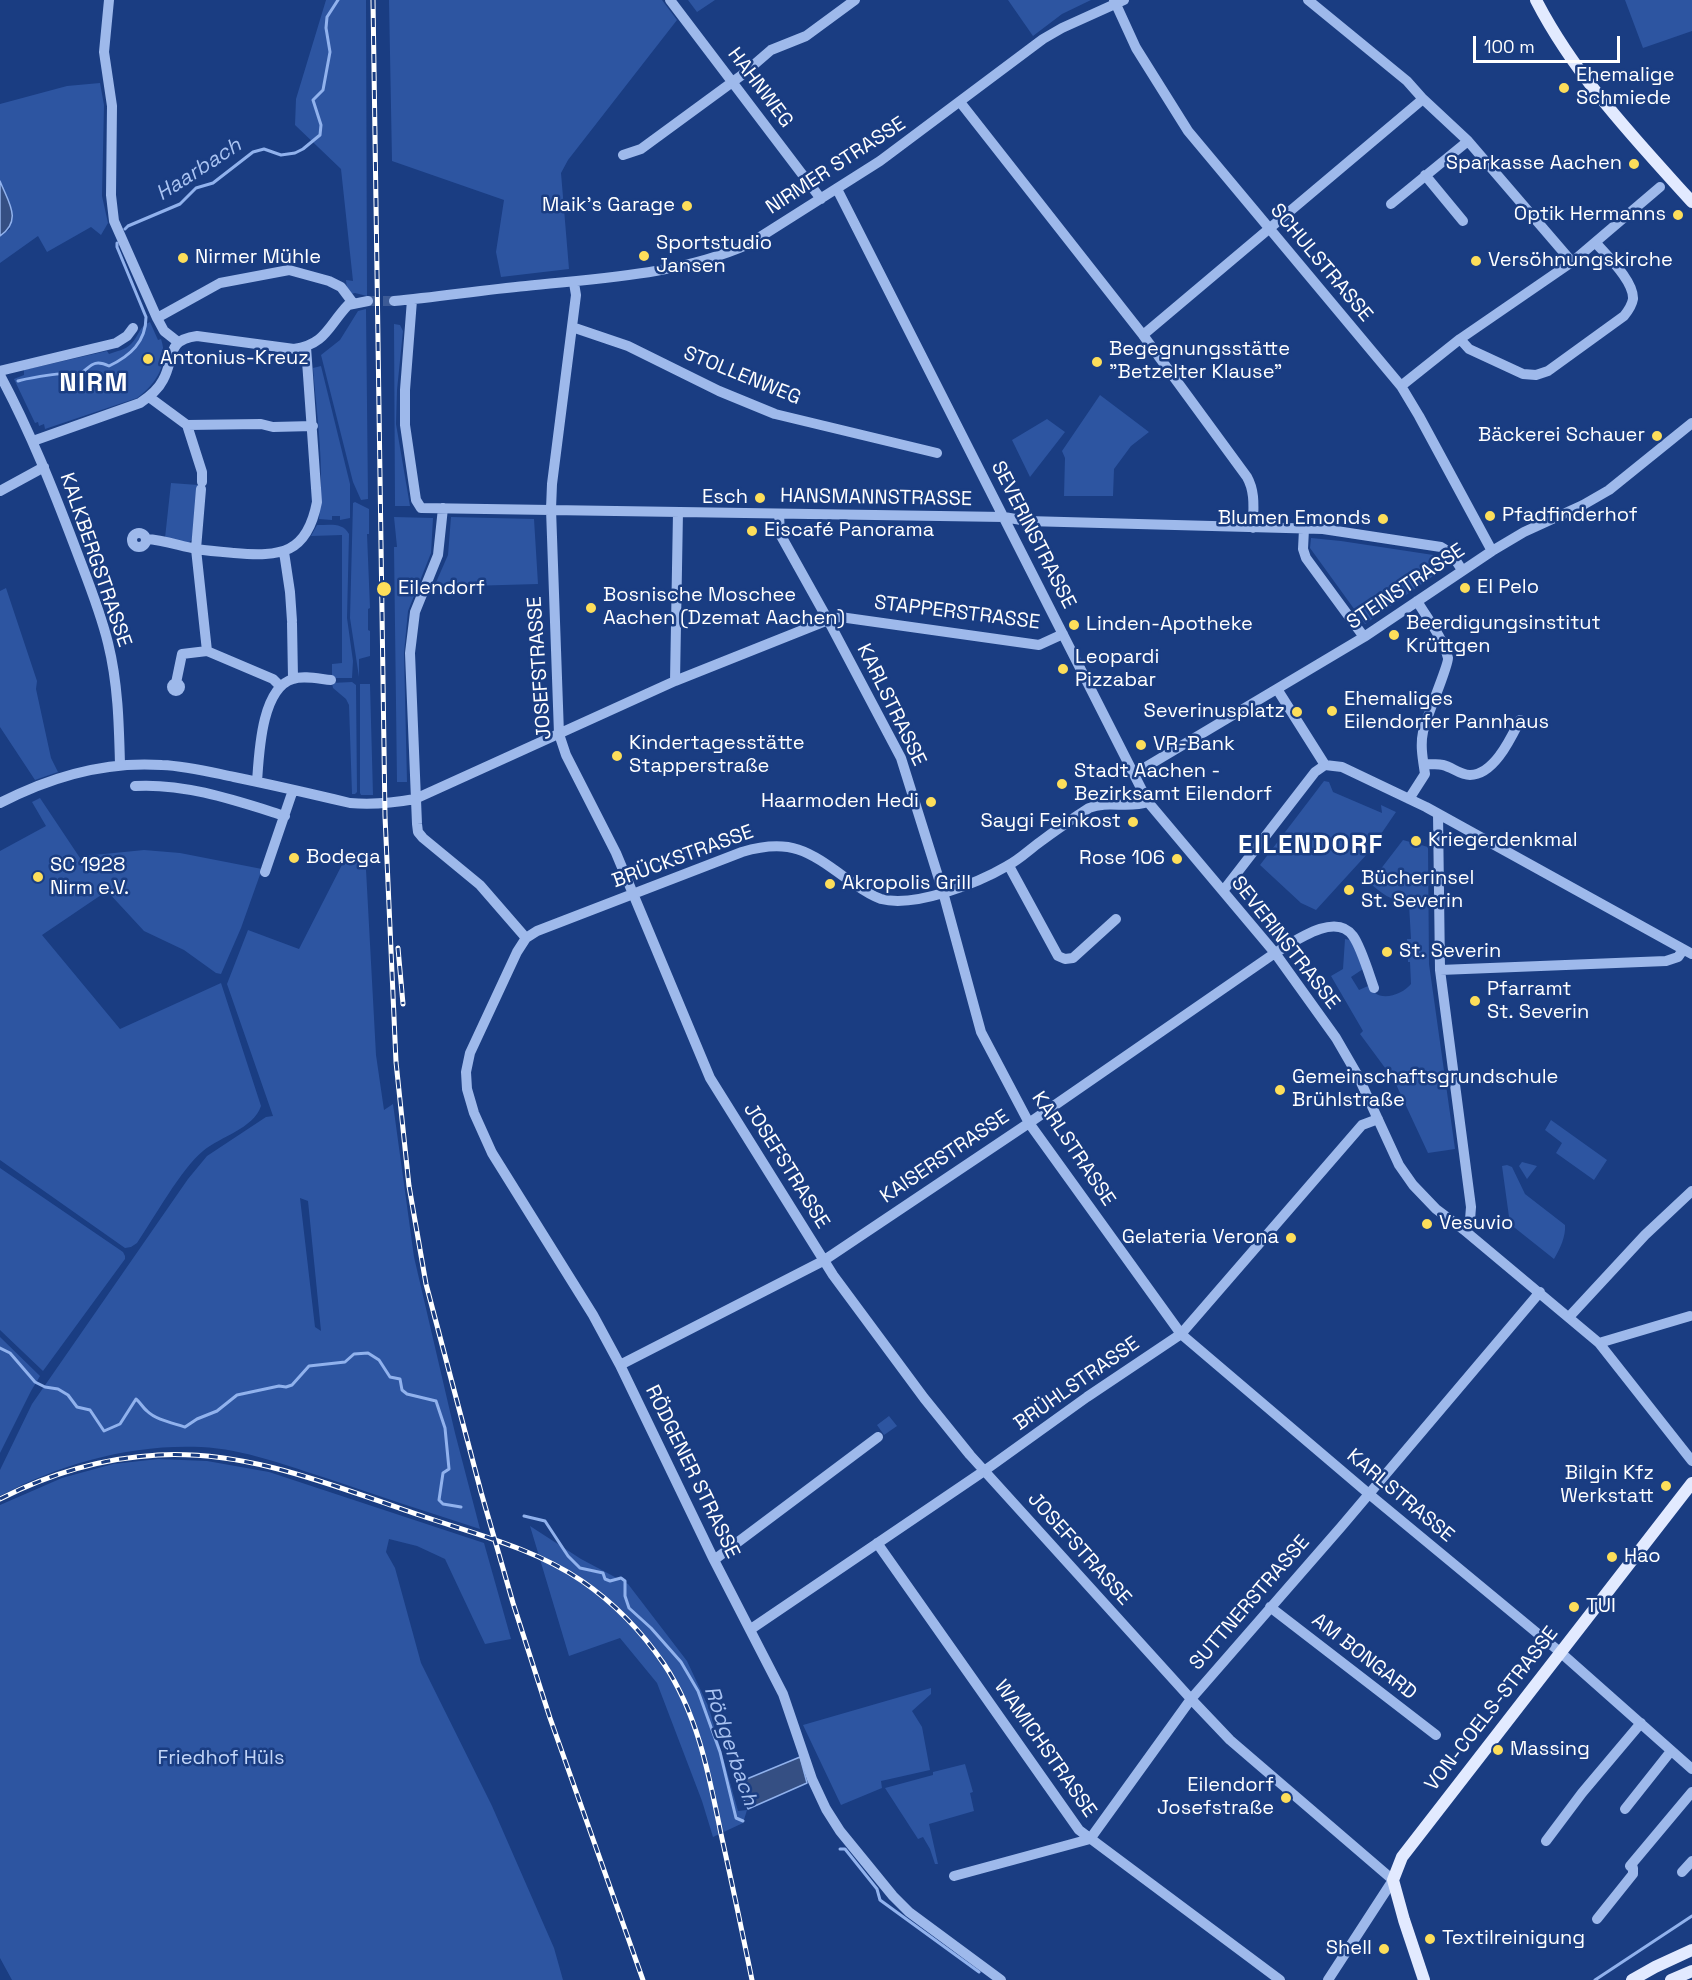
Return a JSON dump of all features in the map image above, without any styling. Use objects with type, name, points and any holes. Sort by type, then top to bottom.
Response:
[{"type":"main road","points":[[1536,0],[1571,60],[1623,124],[1692,202]]},
{"type":"main road","name":"VON-COELS-STRASSE","points":[[1393,1880],[1402,1857],[1692,1483]]},
{"type":"main road","points":[[1393,1880],[1424,1980]]},
{"type":"main road","points":[[1632,1980],[1692,1950]]},
{"type":"main road","points":[[1671,1980],[1692,1971]]},
{"type":"street","points":[[109,0],[104,52],[112,106],[111,195],[114,221],[157,318],[164,331],[178,342]]},
{"type":"street","name":"HAHNWEG","points":[[670,0],[821,199]]},
{"type":"street","points":[[623,154],[641,149],[771,50],[806,36],[855,0]]},
{"type":"street","points":[[1308,0],[1407,81],[1468,141],[1572,262]]},
{"type":"street","name":"NIRMER STRASSE","points":[[394,301],[574,283],[673,268],[726,254],[749,244],[880,161],[1043,39],[1118,1]]},
{"type":"street","name":"SCHULSTRASSE","points":[[1118,1],[1136,48],[1188,131],[1401,386],[1492,551]]},
{"type":"street","points":[[1143,335],[1423,99]]},
{"type":"street","points":[[960,102],[1143,335],[1247,477],[1254,499],[1253,528]]},
{"type":"street","points":[[1391,204],[1468,141]]},
{"type":"street","points":[[1425,175],[1463,221]]},
{"type":"street","points":[[1401,386],[1460,339],[1572,262],[1660,187]]},
{"type":"street","name":"SEVERINSTRASSE","points":[[837,189],[1148,802],[1275,953],[1336,1038],[1358,1076],[1399,1165],[1413,1185],[1436,1209],[1540,1292],[1599,1343],[1692,1461]]},
{"type":"street","points":[[1460,339],[1469,349],[1523,374],[1536,375],[1548,372],[1624,316],[1633,300],[1629,284],[1596,243]]},
{"type":"street","points":[[157,318],[220,283],[289,270],[341,287],[353,303]]},
{"type":"street","name":"JOSEFSTRASSE","points":[[574,283],[576,295],[552,484],[551,509],[559,734],[562,745],[616,854],[710,1078],[823,1261],[924,1398],[984,1471],[1230,1740],[1393,1880]]},
{"type":"street","name":"HANSMANNSTRASSE","points":[[412,300],[405,390],[405,425],[416,500],[421,507],[1004,517],[1027,521],[1340,531],[1441,547],[1451,553],[1462,570]]},
{"type":"street","points":[[33,441],[140,403],[149,397],[162,382],[173,349],[185,338],[197,336],[294,349],[306,347],[323,337],[342,312],[353,303],[368,301]]},
{"type":"street","name":"STOLLENWEG","points":[[572,327],[628,346],[719,391],[775,414],[937,453]]},
{"type":"street","points":[[0,371],[116,343],[127,336],[133,328]]},
{"type":"street","points":[[146,539],[196,549],[262,555],[284,552],[298,543],[314,520],[317,502],[306,347]]},
{"type":"street","name":"KALKBERGSTRASSE","points":[[0,375],[33,441],[94,596],[108,643],[117,690],[120,765]]},
{"type":"street","points":[[149,397],[188,425],[261,424],[273,428],[313,426]]},
{"type":"street","name":"STEINSTRASSE","points":[[1134,774],[1364,638],[1492,551],[1524,532],[1583,506],[1609,490],[1692,423]]},
{"type":"street","points":[[188,425],[202,472],[196,549],[207,651]]},
{"type":"street","points":[[0,491],[44,467]]},
{"type":"street","points":[[443,508],[438,555],[415,612],[410,653],[411,800],[418,832],[480,885],[526,938]]},
{"type":"street","points":[[675,681],[678,512]]},
{"type":"street","name":"KARLSTRASSE","points":[[778,514],[780,534],[901,758],[943,892],[981,1032],[1029,1123],[1181,1334],[1560,1652],[1692,1769]]},
{"type":"street","points":[[1305,529],[1303,549],[1306,558],[1364,638]]},
{"type":"street","points":[[284,552],[290,592],[293,678]]},
{"type":"street","points":[[1409,799],[1425,774],[1421,751],[1422,734],[1427,715],[1448,664],[1448,658],[1435,631],[1417,601]]},
{"type":"street","name":"STAPPERSTRASSE","points":[[0,803],[34,786],[61,777],[120,765],[187,767],[368,804],[411,800],[675,681],[828,620],[840,617],[1039,645],[1063,634]]},
{"type":"street","points":[[177,683],[182,654],[207,651],[273,679],[280,686]]},
{"type":"street","points":[[256,782],[261,736],[268,708],[280,686],[293,678],[331,680]]},
{"type":"street","points":[[1277,689],[1325,765]]},
{"type":"street","points":[[1424,764],[1443,765],[1470,775],[1482,772],[1496,761],[1520,720]]},
{"type":"street","points":[[1223,891],[1315,772],[1325,765],[1342,767],[1438,813],[1688,952]]},
{"type":"street","points":[[135,786],[184,789],[285,816]]},
{"type":"street","points":[[265,872],[293,790]]},
{"type":"street","name":"BRÜCKSTRASSE","points":[[526,938],[537,931],[633,893],[761,846],[779,845],[796,848],[812,855],[867,893],[882,899],[918,898],[982,879],[1009,866],[1089,808],[1104,804],[1137,806],[1148,802]]},
{"type":"street","points":[[1438,813],[1440,970],[1471,1207],[1470,1220],[1464,1230]]},
{"type":"street","points":[[1009,866],[1058,956],[1065,959],[1073,958],[1116,919]]},
{"type":"street","name":"KAISERSTRASSE","points":[[620,1365],[823,1261],[1029,1123],[1275,953],[1318,929],[1336,926],[1346,929],[1353,936],[1374,988]]},
{"type":"street","name":"RÖDGENER STRASSE","points":[[526,938],[517,952],[470,1053],[466,1072],[467,1089],[474,1113],[492,1153],[593,1315],[620,1365],[714,1560],[783,1694],[812,1779],[826,1809],[840,1831],[892,1896],[909,1912],[1001,1980]]},
{"type":"street","points":[[1440,970],[1666,961],[1688,952]]},
{"type":"street","name":"BRÜHLSTRASSE","points":[[751,1629],[1181,1334],[1362,1125],[1377,1119]]},
{"type":"street","points":[[1569,1317],[1645,1235],[1692,1191]]},
{"type":"street","name":"SUTTNERSTRASSE","points":[[1090,1839],[1191,1699],[1540,1292]]},
{"type":"street","points":[[1599,1343],[1690,1316]]},
{"type":"street","points":[[714,1560],[878,1437]]},
{"type":"street","name":"WAMICHSTRASSE","points":[[877,1543],[1079,1830],[1280,1980]]},
{"type":"street","name":"AM BONGARD","points":[[1270,1607],[1436,1735]]},
{"type":"street","points":[[1546,1840],[1641,1723]]},
{"type":"street","points":[[1625,1809],[1671,1751]]},
{"type":"street","points":[[1597,1919],[1633,1874],[1630,1866],[1692,1792]]},
{"type":"street","points":[[954,1876],[1090,1839]]},
{"type":"street","points":[[1682,1872],[1692,1861]]},
{"type":"street","points":[[1328,1980],[1393,1880]]},
{"type":"green space","points":[[326,0],[366,0],[367,296],[351,294],[347,289],[346,280],[353,281],[341,169],[295,125],[296,99]]},
{"type":"green space","points":[[389,0],[662,0],[677,20],[568,160],[561,173],[569,269],[501,277],[496,252],[504,200],[392,161]]},
{"type":"green space","points":[[688,0],[715,0],[697,12]]},
{"type":"green space","points":[[1008,0],[1091,0],[1062,14],[1033,36]]},
{"type":"green space","points":[[1625,0],[1692,0],[1692,31],[1643,48]]},
{"type":"green space","points":[[100,83],[104,105],[102,196],[108,223],[101,235],[91,227],[47,252],[38,236],[0,263],[0,236],[10,229],[5,196],[0,181],[0,104],[67,86]]},
{"type":"green space","points":[[366,309],[368,499],[361,500],[353,482],[321,355],[340,340],[358,311]]},
{"type":"green space","points":[[150,322],[158,340],[161,339],[163,357],[160,372],[144,392],[137,398],[45,429],[44,424],[39,426],[38,422],[35,423],[14,379],[24,375],[24,370],[107,351],[109,354],[121,350],[131,344],[144,326]]},
{"type":"green space","points":[[394,324],[400,325],[403,331],[396,424],[410,506],[395,506]]},
{"type":"green space","points":[[321,366],[350,484],[350,518],[340,520],[340,516],[332,516],[332,520],[319,519],[321,463],[313,368]]},
{"type":"green space","points":[[1100,395],[1149,432],[1131,446],[1114,469],[1113,496],[1064,496],[1065,458],[1062,451]]},
{"type":"green space","points":[[1047,419],[1065,432],[1030,477],[1012,440]]},
{"type":"green space","points":[[171,483],[198,485],[193,539],[188,543],[165,538]]},
{"type":"green space","points":[[353,503],[369,509],[369,534],[367,534],[370,656],[359,659],[359,677],[350,618]]},
{"type":"green space","points":[[394,517],[433,518],[431,553],[408,611],[404,653],[407,782],[397,782],[394,547],[397,547]]},
{"type":"green space","points":[[451,517],[534,519],[538,584],[434,587],[448,555]]},
{"type":"green space","points":[[317,525],[339,526],[349,534],[347,618],[353,661],[352,678],[332,678],[332,664],[342,663],[342,535],[311,536]]},
{"type":"green space","points":[[1311,538],[1440,556],[1446,567],[1365,624],[1310,548]]},
{"type":"green space","points":[[6,588],[37,681],[36,689],[51,758],[58,772],[35,780],[0,727],[0,591]]},
{"type":"green space","points":[[352,682],[356,685],[357,792],[355,794],[352,794],[349,705],[346,699],[333,688],[332,683]]},
{"type":"green space","points":[[360,684],[370,684],[373,795],[361,795],[360,793]]},
{"type":"green space","points":[[1324,781],[1329,782],[1333,792],[1382,813],[1381,805],[1396,812],[1368,853],[1316,910],[1301,903],[1260,865]]},
{"type":"green space","points":[[40,798],[90,873],[93,870],[84,856],[144,850],[180,853],[262,869],[241,928],[221,974],[216,973],[184,950],[144,931],[107,891],[42,935],[120,1029],[221,983],[261,1106],[251,1121],[210,1146],[195,1159],[177,1181],[137,1243],[131,1247],[125,1248],[0,1160],[0,851],[46,826],[32,802]]},
{"type":"green space","points":[[1403,840],[1428,847],[1429,964],[1455,1149],[1428,1153],[1394,1080],[1360,1034],[1363,1031],[1331,976],[1343,969],[1345,939],[1350,940],[1363,969],[1351,977],[1359,990],[1368,986],[1379,995],[1389,996],[1399,993],[1411,984],[1407,939],[1411,939],[1409,904],[1387,896],[1370,883]]},
{"type":"green space","points":[[365,851],[376,1055],[384,1110],[393,1104],[414,1257],[480,1529],[266,1459],[217,1448],[175,1447],[123,1452],[72,1465],[0,1496],[0,1470],[32,1404],[188,1179],[207,1156],[266,1117],[273,1116],[227,984],[248,930],[299,949],[348,853]],"holes":[[[300,1198],[308,1201],[321,1331],[315,1327]]]},
{"type":"green space","points":[[1551,1120],[1607,1160],[1594,1180],[1556,1153],[1562,1143],[1545,1130]]},
{"type":"green space","points":[[1522,1162],[1537,1166],[1527,1179],[1519,1166]]},
{"type":"green space","points":[[1502,1166],[1512,1167],[1525,1194],[1565,1225],[1565,1234],[1554,1259],[1510,1224]]},
{"type":"green space","points":[[0,1168],[123,1252],[125,1256],[43,1371],[0,1330]]},
{"type":"green space","points":[[0,1337],[40,1376],[0,1453]]},
{"type":"green space","points":[[889,1416],[897,1426],[884,1435],[877,1425]]},
{"type":"green space","name":"Friedhof Hüls","points":[[158,1459],[207,1461],[269,1472],[484,1543],[511,1639],[485,1644],[445,1559],[417,1546],[389,1539],[386,1552],[395,1568],[421,1663],[492,1806],[554,1948],[563,1980],[12,1980],[0,1958],[0,1505],[62,1478],[113,1464]]},
{"type":"green space","points":[[530,1526],[581,1559],[628,1584],[687,1661],[709,1708],[738,1811],[747,1810],[743,1823],[713,1837],[702,1801],[657,1683],[620,1638],[569,1656]]},
{"type":"green space","points":[[931,1688],[931,1694],[912,1711],[922,1727],[930,1770],[881,1781],[882,1788],[841,1805],[803,1725]]},
{"type":"green space","points":[[965,1764],[973,1792],[970,1793],[974,1811],[929,1824],[938,1864],[935,1864],[923,1837],[918,1839],[885,1788]]},
{"type":"shaded area","points":[[0,181],[10,203],[12,217],[11,224],[0,236]]},
{"type":"shaded area","points":[[800,1757],[807,1783],[748,1809],[737,1783]]},
{"type":"waterway","name":"Haarbach","points":[[125,229],[180,204],[196,188],[213,183],[253,152],[264,149],[281,155],[295,153],[320,135],[321,125],[313,100],[323,90],[330,52],[326,28],[327,17],[338,0]]},
{"type":"waterway","name":"Haarbach","points":[[18,381],[58,374],[73,377],[94,364],[109,366],[124,358],[140,341],[146,317],[117,243]]},
{"type":"waterway","name":"Rödgerbach","points":[[0,1348],[10,1353],[35,1382],[45,1387],[58,1389],[68,1395],[77,1407],[90,1410],[104,1431],[120,1424],[136,1399],[155,1417],[185,1427],[217,1411],[237,1395],[279,1386],[286,1387],[292,1385],[309,1366],[345,1362],[354,1354],[368,1353],[379,1360],[390,1377],[400,1379],[402,1390],[407,1394],[436,1401],[445,1428],[449,1469],[443,1473],[439,1500],[443,1504],[461,1507]]},
{"type":"waterway","name":"Rödgerbach","points":[[524,1516],[545,1521],[568,1556],[580,1568],[603,1573],[605,1579],[610,1581],[621,1578],[625,1581],[625,1596],[629,1608],[651,1628],[681,1662],[698,1691],[720,1752],[736,1818],[743,1821]]},
{"type":"waterway","name":"Rödgerbach","points":[[840,1849],[845,1849],[877,1889],[880,1900],[979,1972]]},
{"type":"waterway","name":"Rödgerbach","points":[[1595,1980],[1692,1916]]},
{"type":"tunnel","points":[[368,301],[394,301]]},
{"type":"railway","points":[[373,0],[385,816],[396,1062],[409,1186],[426,1284],[513,1603],[550,1718],[643,1980]]},
{"type":"railway","points":[[398,948],[403,1004]]},
{"type":"railway","points":[[0,1499],[57,1475],[117,1460],[158,1455],[227,1458],[327,1483],[486,1537],[526,1551],[582,1581],[616,1608],[646,1641],[664,1664],[686,1704],[707,1768],[752,1980]]},
{"type":"place","name":"Ehemalige Schmiede","points":[[1564,88]]},
{"type":"place","name":"Sparkasse Aachen","points":[[1634,164]]},
{"type":"place","name":"Maik's Garage","points":[[687,206]]},
{"type":"place","name":"Optik Hermanns","points":[[1678,215]]},
{"type":"place","name":"Sportstudio Jansen","points":[[644,256]]},
{"type":"place","name":"Nirmer Mühle","points":[[183,258]]},
{"type":"place","name":"Versöhnungskirche","points":[[1476,261]]},
{"type":"place","name":"Antonius-Kreuz","points":[[148,359]]},
{"type":"place","name":"Begegnungsstätte \"Betzelter Klause\"","points":[[1097,362]]},
{"type":"place","name":"Bäckerei Schauer","points":[[1657,436]]},
{"type":"place","name":"Esch","points":[[760,498]]},
{"type":"place","name":"Pfadfinderhof","points":[[1490,516]]},
{"type":"place","name":"Blumen Emonds","points":[[1383,519]]},
{"type":"place","name":"Eiscafé Panorama","points":[[752,531]]},
{"type":"place","name":"El Pelo","points":[[1465,588]]},
{"type":"place","name":"Eilendorf","points":[[384,589]]},
{"type":"place","name":"Bosnische Moschee Aachen (Dzemat Aachen)","points":[[591,608]]},
{"type":"place","name":"Linden-Apotheke","points":[[1074,625]]},
{"type":"place","name":"Beerdigungsinstitut Krüttgen","points":[[1394,635]]},
{"type":"place","name":"Leopardi Pizzabar","points":[[1063,669]]},
{"type":"place","name":"Ehemaliges Eilendorfer Pannhaus","points":[[1332,711]]},
{"type":"place","name":"Severinusplatz","points":[[1297,712]]},
{"type":"place","name":"VR-Bank","points":[[1141,745]]},
{"type":"place","name":"Kindertagesstätte Stapperstraße","points":[[617,756]]},
{"type":"place","name":"Stadt Aachen - Bezirksamt Eilendorf","points":[[1062,784]]},
{"type":"place","name":"Haarmoden Hedi","points":[[931,802]]},
{"type":"place","name":"Saygi Feinkost","points":[[1133,822]]},
{"type":"place","name":"Kriegerdenkmal","points":[[1416,841]]},
{"type":"place","name":"Bodega","points":[[294,858]]},
{"type":"place","name":"Rose 106","points":[[1177,859]]},
{"type":"place","name":"SC 1928 Nirm e.V.","points":[[38,877]]},
{"type":"place","name":"Akropolis Grill","points":[[830,884]]},
{"type":"place","name":"Bücherinsel St. Severin","points":[[1349,890]]},
{"type":"place","name":"St. Severin","points":[[1387,952]]},
{"type":"place","name":"Pfarramt St. Severin","points":[[1475,1001]]},
{"type":"place","name":"Gemeinschaftsgrundschule Brühlstraße","points":[[1280,1090]]},
{"type":"place","name":"Vesuvio","points":[[1427,1224]]},
{"type":"place","name":"Gelateria Verona","points":[[1291,1238]]},
{"type":"place","name":"Bilgin Kfz Werkstatt","points":[[1666,1486]]},
{"type":"place","name":"Hao","points":[[1612,1557]]},
{"type":"place","name":"TUI","points":[[1574,1607]]},
{"type":"place","name":"Massing","points":[[1498,1750]]},
{"type":"place","name":"Eilendorf Josefstraße","points":[[1286,1798]]},
{"type":"place","name":"Textilreinigung","points":[[1430,1939]]},
{"type":"place","name":"Shell","points":[[1384,1949]]},
{"type":"district","name":"NIRM","points":[[94,384]]},
{"type":"district","name":"EILENDORF","points":[[1311,846]]}]
